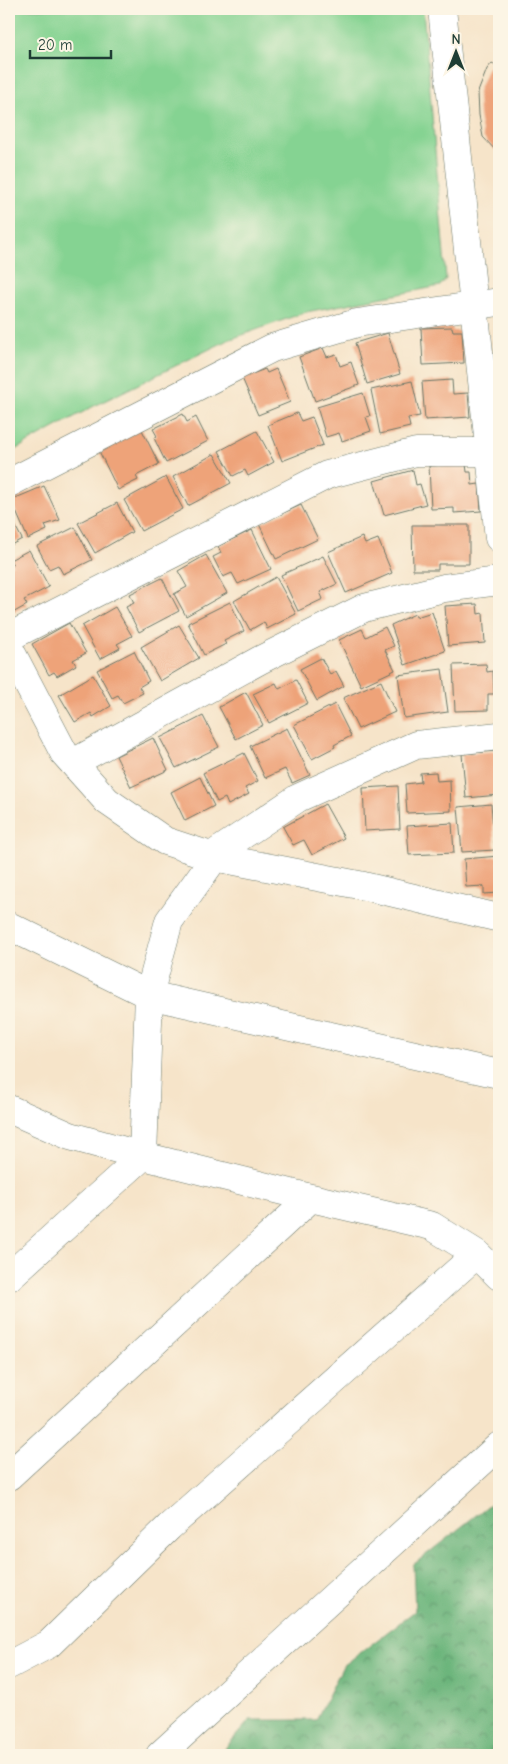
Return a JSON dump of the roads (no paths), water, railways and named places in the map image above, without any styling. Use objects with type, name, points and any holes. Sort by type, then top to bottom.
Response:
[{"type":"street","points":[[442,9],[499,538]]},
{"type":"street","points":[[9,483],[272,348],[357,323],[499,302]]},
{"type":"street","points":[[9,636],[327,475],[416,452],[490,452]]},
{"type":"street","points":[[73,763],[260,660],[364,608],[444,588],[499,581]]},
{"type":"street","points":[[9,648],[64,753],[107,800],[165,840],[214,857],[364,886],[499,918]]},
{"type":"street","points":[[9,1277],[143,1156],[149,995],[169,921],[219,851],[298,798],[416,745],[499,736]]},
{"type":"street","points":[[9,926],[149,995],[499,1074]]},
{"type":"street","points":[[9,1109],[70,1136],[311,1198],[432,1226],[477,1254],[499,1276]]},
{"type":"street","points":[[9,1476],[311,1198]]},
{"type":"street","points":[[9,1665],[49,1644],[170,1527],[477,1254]]},
{"type":"street","points":[[160,1755],[499,1446]]}]
